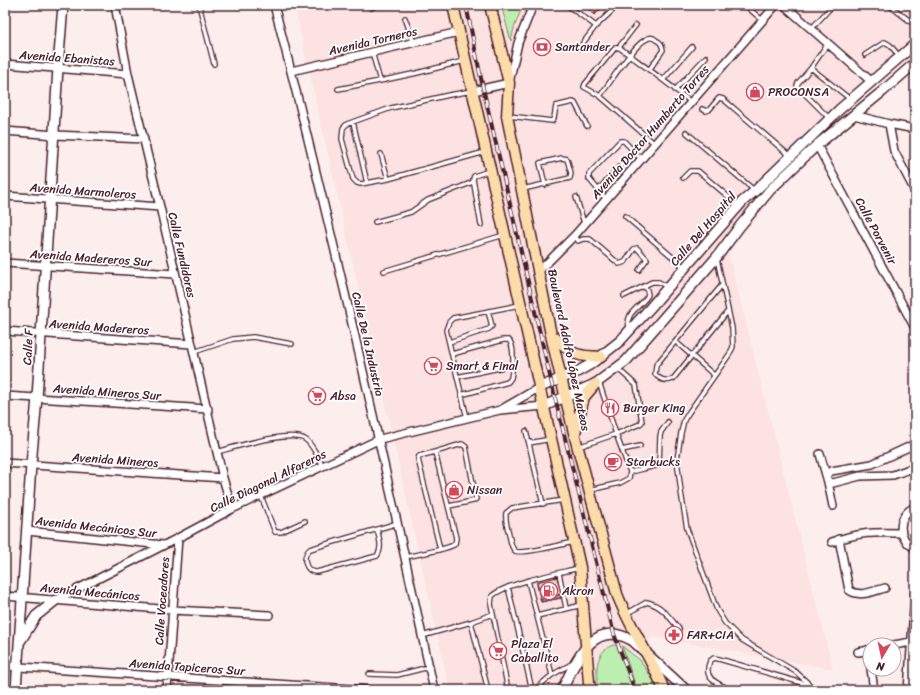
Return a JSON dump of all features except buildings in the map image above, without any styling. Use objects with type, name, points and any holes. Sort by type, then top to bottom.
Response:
[{"type":"main road","points":[[454,5],[465,61],[506,235],[580,567],[589,683],[591,690]]},
{"type":"main road","name":"Boulevard Adolfo López Mateos","points":[[490,5],[509,83],[507,116],[551,335],[577,447],[617,594],[625,614],[646,651],[664,690]]},
{"type":"main road","points":[[551,335],[557,338],[575,354],[601,357]]},
{"type":"main road","points":[[575,437],[584,397],[597,383]]},
{"type":"street","name":"Calle F","points":[[16,690],[63,5]]},
{"type":"street","name":"Calle Fundidores","points":[[115,5],[128,74],[223,478],[232,509]]},
{"type":"street","name":"Calle De la Industria","points":[[274,5],[380,439],[434,690]]},
{"type":"street","points":[[472,91],[509,83],[518,43],[533,5]]},
{"type":"street","name":"Avenida Doctor Humberto Torres","points":[[539,271],[575,235],[776,5]]},
{"type":"street","points":[[784,5],[872,82]]},
{"type":"street","name":"Avenida Torneros","points":[[291,71],[459,32]]},
{"type":"street","name":"Calle Del Hospital","points":[[540,386],[577,372],[591,364],[620,342],[738,206],[830,119],[915,44]]},
{"type":"street","points":[[544,406],[597,383],[618,368],[640,346],[716,258],[770,190],[817,145],[883,92],[915,62]]},
{"type":"street","name":"Avenida Ebanistas","points":[[5,64],[128,74]]},
{"type":"street","points":[[851,100],[851,112],[854,115],[915,129]]},
{"type":"street","points":[[889,124],[894,151],[915,191]]},
{"type":"street","points":[[5,131],[144,139]]},
{"type":"street","name":"Calle Porvenir","points":[[817,145],[915,328]]},
{"type":"street","name":"Avenida Marmoleros","points":[[5,196],[160,207]]},
{"type":"street","name":"Avenida Madereros Sur","points":[[5,263],[175,274]]},
{"type":"street","name":"Avenida Madereros","points":[[5,331],[41,333],[192,348]]},
{"type":"street","name":"Calle Diagonal Alfareros","points":[[500,410],[540,386]]},
{"type":"street","name":"Avenida Mineros Sur","points":[[5,396],[208,409]]},
{"type":"street","name":"Calle Diagonal Alfareros","points":[[56,600],[232,509],[380,439],[500,410],[544,406]]},
{"type":"street","points":[[827,478],[831,471],[872,464],[915,444]]},
{"type":"street","points":[[820,454],[833,506]]},
{"type":"street","name":"Avenida Mineros","points":[[5,463],[223,478]]},
{"type":"street","points":[[872,464],[873,475]]},
{"type":"street","points":[[827,478],[831,483],[855,476],[893,475],[915,467]]},
{"type":"street","points":[[915,507],[908,510],[904,515],[901,533],[908,543],[915,548]]},
{"type":"street","name":"Avenida Mecánicos Sur","points":[[27,531],[163,545]]},
{"type":"street","points":[[885,588],[861,595],[853,593],[849,590],[836,541],[864,532],[901,533]]},
{"type":"street","name":"Calle Voceadores","points":[[167,690],[178,538]]},
{"type":"street","name":"Avenida Mecánicos","points":[[5,596],[172,610],[269,615]]},
{"type":"street","points":[[908,690],[915,596]]},
{"type":"street","points":[[20,641],[36,616],[56,600]]},
{"type":"street","points":[[562,690],[586,646],[602,636],[614,634],[624,636],[646,651],[686,690]]},
{"type":"street","points":[[902,644],[911,642]]},
{"type":"street","points":[[858,652],[862,651]]},
{"type":"street","name":"Avenida Tapiceros Sur","points":[[5,666],[368,690]]},
{"type":"street","points":[[872,677],[874,690]]},
{"type":"lane","points":[[198,5],[214,64]]},
{"type":"lane","points":[[371,8],[377,5]]},
{"type":"lane","points":[[567,5],[596,26]]},
{"type":"lane","points":[[745,5],[762,20]]},
{"type":"lane","points":[[812,29],[833,5]]},
{"type":"lane","points":[[889,5],[915,25]]},
{"type":"lane","points":[[579,48],[596,26],[614,9]]},
{"type":"lane","points":[[405,18],[414,43]]},
{"type":"lane","points":[[636,25],[619,47],[616,47],[585,84],[585,88],[600,96],[655,144]]},
{"type":"lane","points":[[600,96],[641,42],[646,39],[655,38],[662,45],[663,50],[649,70]]},
{"type":"lane","points":[[866,55],[885,42],[890,45],[900,57]]},
{"type":"lane","points":[[828,43],[797,85],[830,119]]},
{"type":"lane","points":[[619,47],[691,102]]},
{"type":"lane","points":[[663,80],[692,47]]},
{"type":"lane","points":[[372,52],[380,81]]},
{"type":"lane","points":[[675,90],[706,57]]},
{"type":"lane","points":[[338,89],[418,73],[465,61]]},
{"type":"lane","points":[[811,68],[851,100]]},
{"type":"lane","points":[[472,91],[391,108],[347,124],[343,128],[342,139],[353,179],[357,183],[388,180],[486,152]]},
{"type":"lane","points":[[702,109],[706,111],[709,110],[719,98],[723,99],[790,156]]},
{"type":"lane","points":[[507,116],[552,121],[556,106],[573,102],[575,103],[586,126]]},
{"type":"lane","points":[[353,122],[367,183]]},
{"type":"lane","points":[[686,132],[755,191]]},
{"type":"lane","points":[[606,199],[588,179],[588,176],[620,141],[624,142],[641,159]]},
{"type":"lane","points":[[381,154],[388,180]]},
{"type":"lane","points":[[522,189],[545,185],[570,178],[571,173],[567,159],[562,158],[540,163],[545,185]]},
{"type":"lane","points":[[598,190],[624,162]]},
{"type":"lane","points":[[481,225],[473,182],[474,176],[490,170]]},
{"type":"lane","points":[[683,178],[690,171],[698,171],[738,206]]},
{"type":"lane","points":[[375,222],[411,212],[428,200],[473,182]]},
{"type":"lane","points":[[576,197],[584,224]]},
{"type":"lane","points":[[625,216],[685,268]]},
{"type":"lane","points":[[384,272],[506,235]]},
{"type":"lane","points":[[575,235],[578,241],[590,239],[619,264],[625,262],[634,249],[637,248],[647,259],[639,270]]},
{"type":"lane","points":[[716,258],[733,333],[733,347],[684,420],[677,460],[687,529],[717,610],[725,623],[742,640],[796,672],[810,685],[813,690]]},
{"type":"lane","points":[[624,296],[656,282],[659,282],[668,288]]},
{"type":"lane","points":[[722,285],[656,365],[655,374],[663,380],[673,379],[728,311]]},
{"type":"lane","points":[[630,331],[627,323],[628,317],[648,295],[644,286]]},
{"type":"lane","points":[[467,418],[446,330],[447,325],[453,318],[521,304]]},
{"type":"lane","points":[[449,342],[489,329],[492,326],[492,323],[488,311]]},
{"type":"lane","points":[[192,348],[253,336],[292,344]]},
{"type":"lane","points":[[452,354],[503,340],[509,340],[511,342],[514,364],[511,378],[508,382],[461,395]]},
{"type":"lane","points":[[676,342],[714,375]]},
{"type":"lane","points":[[457,377],[514,364]]},
{"type":"lane","points":[[577,447],[616,434],[642,422],[636,385],[618,368]]},
{"type":"lane","points":[[589,490],[620,483],[630,478],[630,472],[597,383]]},
{"type":"lane","points":[[630,472],[659,465],[661,432],[668,422]]},
{"type":"lane","points":[[526,431],[543,504]]},
{"type":"lane","points":[[217,452],[256,441],[290,436],[300,437],[307,440],[323,466]]},
{"type":"lane","points":[[529,443],[552,438]]},
{"type":"lane","points":[[440,549],[418,459],[419,456],[462,444],[466,447],[476,499],[473,502],[449,506]]},
{"type":"lane","points":[[622,450],[640,446]]},
{"type":"lane","points":[[405,557],[453,546],[456,541],[449,506],[435,452]]},
{"type":"lane","points":[[261,496],[275,532],[281,532],[305,521]]},
{"type":"lane","points":[[565,500],[512,508],[506,512],[505,519],[514,550],[521,552],[574,542]]},
{"type":"lane","points":[[377,530],[381,548],[380,552],[376,556],[317,572],[309,571],[304,556],[310,549],[398,523]]},
{"type":"lane","points":[[508,690],[491,604],[492,596],[508,587],[580,567]]},
{"type":"lane","points":[[559,573],[566,608]]},
{"type":"lane","points":[[528,581],[552,676]]},
{"type":"lane","points":[[508,587],[533,690],[552,676],[576,662]]},
{"type":"lane","points":[[625,614],[647,602],[655,604],[662,608],[679,629]]},
{"type":"lane","points":[[536,616],[583,605]]},
{"type":"lane","points":[[422,636],[493,614]]},
{"type":"lane","points":[[471,622],[488,690]]},
{"type":"lane","points":[[731,690],[708,676],[707,671],[710,661],[714,658],[810,685]]},
{"type":"lane","points":[[369,674],[397,675],[429,667]]},
{"type":"shaded area","points":[[294,5],[915,5],[915,36],[817,145],[728,252],[833,669],[653,637],[569,690],[450,690]]},
{"type":"green space","points":[[501,5],[523,5],[514,28],[511,41]]},
{"type":"green space","points":[[617,645],[633,690],[598,690],[597,670],[599,658],[607,648]]},
{"type":"green space","points":[[622,646],[640,660],[657,686],[658,690],[637,690]]},
{"type":"railway","points":[[466,5],[483,88],[556,402],[614,634],[635,690]]},
{"type":"place","name":"Santander","points":[[542,47]]},
{"type":"place","name":"PROCONSA","points":[[755,92]]},
{"type":"place","name":"Smart & Final","points":[[433,366]]},
{"type":"place","name":"Absa","points":[[317,396]]},
{"type":"place","name":"Burger King","points":[[610,408]]},
{"type":"place","name":"Starbucks","points":[[613,462]]},
{"type":"place","name":"Nissan","points":[[454,490]]},
{"type":"place","name":"Akron","points":[[549,591]]},
{"type":"place","name":"FAR+CIA","points":[[674,635]]},
{"type":"place","name":"Plaza El Caballito","points":[[498,651]]}]
